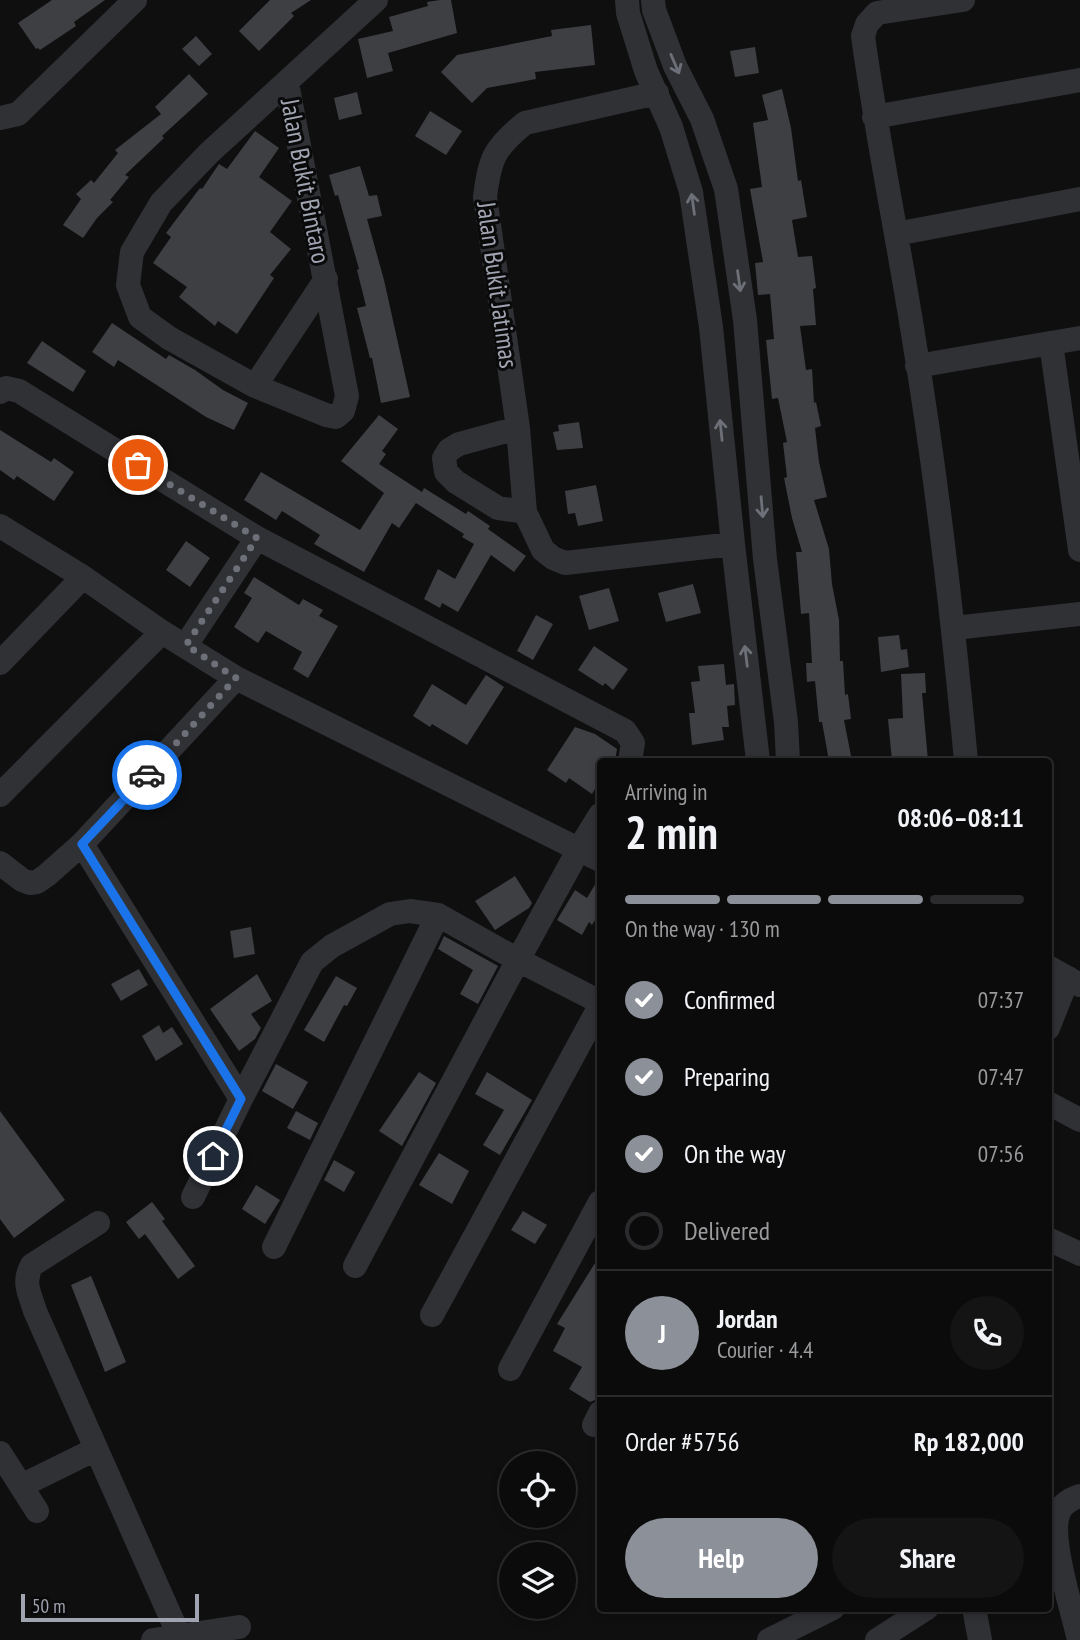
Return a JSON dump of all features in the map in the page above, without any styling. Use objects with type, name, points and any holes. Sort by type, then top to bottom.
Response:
[{"type":"street","points":[[3,118],[18,114],[135,0]]},
{"type":"street","name":"Jalan Bukit Bintaro","points":[[287,83],[347,396],[344,411],[340,416],[332,417],[256,386],[169,338],[140,317],[128,285],[132,252],[161,203],[209,153],[376,0]]},
{"type":"street","points":[[627,0],[628,13],[646,71],[671,127],[691,192],[711,327],[758,758]]},
{"type":"street","points":[[653,0],[654,10],[675,66],[702,119],[726,189],[745,320],[765,559],[786,722],[788,758]]},
{"type":"street","points":[[963,0],[889,10],[872,17],[863,36],[874,117],[897,234],[917,366],[954,628],[966,758]]},
{"type":"street","points":[[874,117],[1080,80]]},
{"type":"street","name":"Jalan Bukit Jatimas","points":[[657,93],[525,123],[495,152],[488,171],[485,197],[518,428],[525,512],[543,550],[565,563],[733,544]]},
{"type":"street","points":[[897,234],[1080,199]]},
{"type":"street","name":"Jalan Bukit Bintaro","points":[[256,386],[326,279]]},
{"type":"street","points":[[711,327],[745,320]]},
{"type":"street","points":[[917,366],[1080,338]]},
{"type":"street","points":[[1051,343],[1080,550]]},
{"type":"street","points":[[0,392],[6,388],[19,391],[257,538],[625,731],[633,743],[630,758]]},
{"type":"street","points":[[518,428],[459,444],[449,450],[444,458],[446,472],[456,482],[498,508],[525,512]]},
{"type":"street","points":[[0,526],[236,678],[589,855]]},
{"type":"street","points":[[186,645],[257,538]]},
{"type":"street","points":[[0,663],[83,577]]},
{"type":"street","points":[[954,628],[1080,614]]},
{"type":"street","points":[[0,795],[162,632]]},
{"type":"street","points":[[0,863],[22,880],[37,882],[82,844],[236,678]]},
{"type":"street","points":[[754,724],[786,722]]},
{"type":"street","points":[[355,1266],[518,960],[589,855],[597,826]]},
{"type":"street","points":[[82,844],[241,1099]]},
{"type":"street","points":[[193,1198],[312,962],[332,946],[390,914],[410,911],[438,915],[597,1002]]},
{"type":"street","points":[[274,1247],[438,915]]},
{"type":"street","points":[[1052,1016],[1065,977]]},
{"type":"street","points":[[432,1315],[597,1010]]},
{"type":"street","points":[[1052,1105],[1080,1120]]},
{"type":"street","points":[[510,1368],[597,1208]]},
{"type":"street","points":[[98,1223],[32,1265],[26,1275],[35,1311],[179,1638]]},
{"type":"street","points":[[1052,1241],[1080,1254]]},
{"type":"street","points":[[21,1486],[96,1449]]},
{"type":"street","points":[[0,1453],[37,1511]]},
{"type":"street","points":[[1078,1624],[1061,1571],[1056,1523],[1060,1510],[1068,1501],[1080,1496]]},
{"type":"street","points":[[769,1640],[825,1612]]},
{"type":"street","points":[[877,1640],[921,1612]]},
{"type":"street","points":[[975,1612],[980,1640]]},
{"type":"street","points":[[152,1640],[239,1627]]},
{"type":"building","points":[[52,0],[105,0],[74,22],[76,26],[40,50],[36,49],[18,23]]},
{"type":"building","points":[[270,0],[311,0],[291,13],[294,16],[259,51],[239,31]]},
{"type":"building","points":[[451,0],[457,33],[388,53],[393,71],[367,78],[358,39],[393,31],[389,17],[428,6],[427,2]]},
{"type":"building","points":[[591,25],[595,65],[535,72],[536,79],[487,88],[472,103],[441,72],[457,55],[552,36],[551,30]]},
{"type":"building","points":[[196,36],[212,54],[199,66],[182,49]]},
{"type":"building","points":[[755,47],[759,73],[735,77],[730,51]]},
{"type":"building","points":[[189,74],[208,94],[125,175],[129,177],[110,200],[113,202],[83,238],[63,225],[81,199],[76,194],[91,180],[94,183],[118,153],[115,150],[161,114],[155,107]]},
{"type":"building","points":[[782,89],[807,217],[792,220],[798,257],[812,256],[816,288],[813,289],[816,325],[800,326],[806,370],[812,369],[814,403],[816,402],[821,426],[815,428],[827,497],[814,500],[829,549],[839,620],[840,661],[843,661],[845,695],[848,694],[851,719],[844,720],[851,758],[828,758],[822,722],[819,722],[815,681],[807,682],[806,663],[812,663],[809,613],[801,614],[796,552],[802,552],[784,478],[787,477],[783,443],[787,442],[778,398],[772,399],[766,340],[774,339],[770,294],[758,295],[755,263],[763,262],[750,189],[762,187],[753,123],[768,120],[762,95]]},
{"type":"building","points":[[357,92],[362,114],[339,120],[334,98]]},
{"type":"building","points":[[430,111],[462,131],[446,155],[415,136]]},
{"type":"building","points":[[255,131],[279,148],[259,177],[292,201],[270,232],[291,249],[270,275],[274,278],[237,334],[218,321],[215,326],[179,297],[187,287],[153,263],[171,237],[166,233],[200,188],[202,189],[219,164],[227,169]]},
{"type":"building","points":[[360,166],[369,196],[377,195],[382,216],[367,219],[384,280],[410,397],[381,403],[372,358],[357,308],[366,306],[357,270],[359,269],[338,195],[335,196],[329,175]]},
{"type":"building","points":[[112,323],[166,359],[169,355],[248,403],[234,430],[206,417],[118,360],[114,367],[92,352]]},
{"type":"building","points":[[42,341],[86,371],[73,392],[27,363]]},
{"type":"building","points":[[379,415],[398,429],[382,451],[386,454],[379,464],[422,492],[424,488],[466,514],[468,511],[526,556],[514,572],[491,555],[458,612],[442,603],[440,608],[424,599],[438,569],[455,579],[474,544],[462,537],[464,534],[416,503],[399,528],[392,523],[364,572],[314,544],[320,535],[282,511],[276,520],[244,500],[261,472],[360,530],[384,493],[341,461]]},
{"type":"building","points":[[579,422],[583,448],[557,450],[553,432],[559,431],[558,425]]},
{"type":"building","points":[[0,430],[51,462],[54,458],[74,472],[54,501],[17,476],[14,480],[0,470]]},
{"type":"building","points":[[596,485],[603,521],[578,526],[575,513],[568,514],[565,491]]},
{"type":"building","points":[[186,541],[210,558],[190,587],[166,570]]},
{"type":"building","points":[[254,577],[299,605],[303,599],[323,610],[319,616],[338,626],[308,678],[293,669],[302,652],[266,631],[258,643],[234,627],[252,598],[244,593]]},
{"type":"building","points":[[693,584],[701,613],[666,622],[658,593]]},
{"type":"building","points":[[609,588],[619,621],[589,630],[579,596]]},
{"type":"building","points":[[536,615],[553,624],[533,660],[517,651]]},
{"type":"building","points":[[899,635],[901,650],[907,649],[909,667],[881,672],[878,637]]},
{"type":"building","points":[[594,646],[628,669],[613,690],[605,683],[603,686],[578,670]]},
{"type":"building","points":[[724,664],[726,685],[734,684],[735,705],[727,706],[729,727],[722,727],[724,740],[692,745],[689,713],[695,713],[691,682],[700,681],[698,666]]},
{"type":"building","points":[[925,673],[926,693],[922,693],[928,758],[892,758],[888,719],[903,718],[901,674]]},
{"type":"building","points":[[486,675],[504,687],[467,745],[413,716],[432,684],[466,705]]},
{"type":"building","points":[[575,727],[595,734],[617,749],[616,758],[597,758],[597,786],[592,794],[569,778],[566,783],[547,770]]},
{"type":"building","points":[[515,876],[532,903],[529,908],[495,930],[475,901]]},
{"type":"building","points":[[597,881],[597,917],[592,925],[589,922],[582,935],[557,920],[575,890],[587,898]]},
{"type":"building","points":[[251,927],[255,954],[234,958],[230,931]]},
{"type":"building","points":[[444,936],[498,966],[478,1004],[460,994],[473,970],[438,949]]},
{"type":"building","points":[[139,969],[148,985],[121,1001],[111,984]]},
{"type":"building","points":[[257,974],[272,1001],[251,1014],[261,1028],[255,1039],[239,1051],[210,1009]]},
{"type":"building","points":[[336,976],[357,988],[347,1006],[344,1005],[324,1042],[304,1030]]},
{"type":"building","points":[[159,1025],[163,1033],[172,1027],[183,1044],[156,1061],[142,1036]]},
{"type":"building","points":[[276,1064],[308,1082],[293,1109],[262,1091]]},
{"type":"building","points":[[419,1072],[436,1083],[402,1146],[379,1131]]},
{"type":"building","points":[[487,1072],[532,1100],[500,1155],[483,1145],[504,1110],[475,1094]]},
{"type":"building","points":[[0,1111],[65,1200],[14,1238],[0,1219]]},
{"type":"building","points":[[296,1111],[318,1123],[310,1140],[287,1128]]},
{"type":"building","points":[[439,1153],[469,1171],[452,1204],[419,1185]]},
{"type":"building","points":[[334,1160],[355,1172],[344,1192],[324,1180]]},
{"type":"building","points":[[256,1185],[280,1200],[265,1224],[242,1209]]},
{"type":"building","points":[[152,1202],[165,1219],[162,1221],[195,1266],[178,1279],[145,1234],[139,1239],[126,1222]]},
{"type":"building","points":[[523,1211],[547,1225],[535,1244],[511,1230]]},
{"type":"building","points":[[597,1260],[597,1399],[590,1402],[569,1389],[582,1367],[553,1351],[565,1328],[557,1324]]},
{"type":"building","points":[[91,1276],[126,1362],[105,1372],[71,1285]]},
{"type":"way so far","points":[[138,465],[257,538],[186,645],[236,678],[147,775]]},
{"type":"route","points":[[147,775],[82,844],[241,1099],[213,1156]]}]
